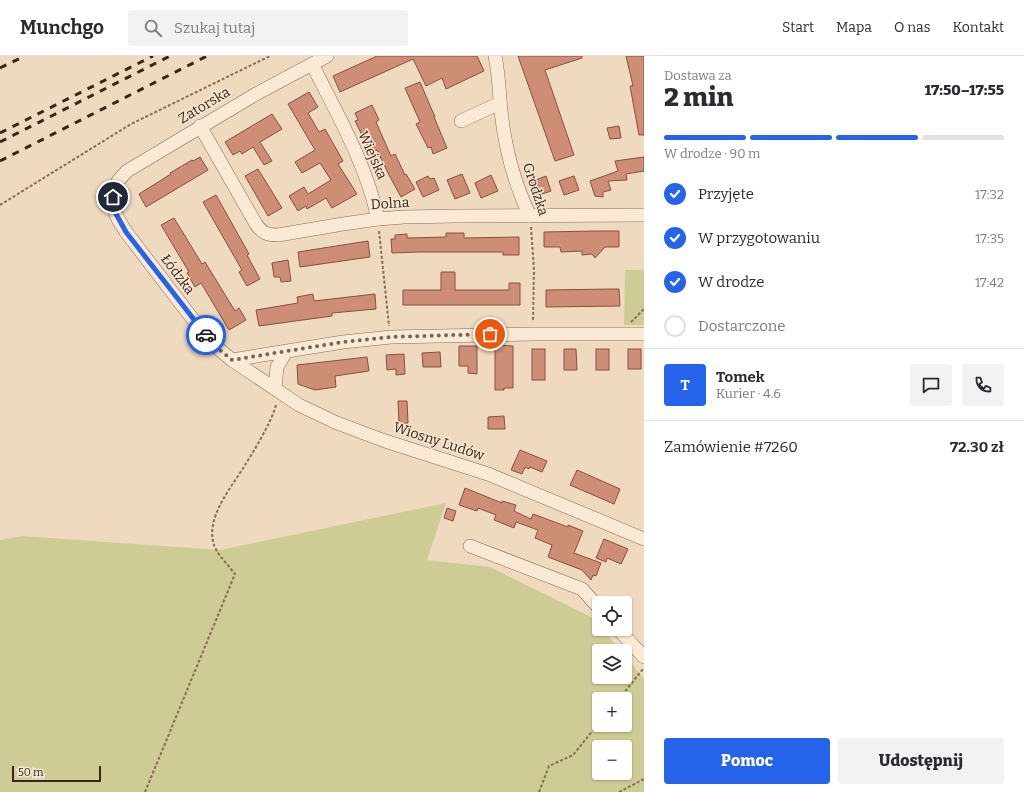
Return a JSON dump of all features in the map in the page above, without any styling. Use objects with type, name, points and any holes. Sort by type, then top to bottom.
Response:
[{"type":"street","name":"Zatorska","points":[[113,197],[118,181],[127,171],[200,126],[327,56]]},
{"type":"street","name":"Grodzka","points":[[495,56],[506,148],[511,167],[530,216]]},
{"type":"street","name":"Wiejska","points":[[312,64],[367,178],[378,219]]},
{"type":"street","points":[[461,121],[500,104]]},
{"type":"street","name":"Dolna","points":[[200,126],[256,224],[263,233],[268,235],[278,235],[378,219],[457,216],[644,215]]},
{"type":"street","name":"Łódzka","points":[[113,197],[115,212],[126,232],[198,326],[215,346],[232,360]]},
{"type":"street","points":[[232,360],[343,342],[390,337],[533,334],[644,334]]},
{"type":"street","points":[[277,390],[277,367],[286,352]]},
{"type":"street","name":"Wiosny Ludów","points":[[232,360],[299,405],[337,423],[488,474],[644,539]]},
{"type":"street","points":[[470,546],[582,589],[592,600]]},
{"type":"street","points":[[624,636],[644,657]]},
{"type":"path","points":[[0,205],[131,124],[270,56]]},
{"type":"path","name":"Grodzka","points":[[530,216],[534,270],[533,334]]},
{"type":"path","points":[[378,219],[390,337]]},
{"type":"path","points":[[629,334],[630,323],[644,309]]},
{"type":"path","points":[[145,792],[235,574],[214,546],[211,532],[221,502],[246,465],[270,419],[275,408],[277,390]]},
{"type":"path","points":[[625,692],[644,668]]},
{"type":"path","points":[[539,792],[549,766],[573,755],[592,732]]},
{"type":"path","points":[[619,792],[644,779]]},
{"type":"shaded area","points":[[625,270],[644,270],[644,325],[624,325]]},
{"type":"shaded area","points":[[446,503],[427,560],[490,567],[592,618],[592,636],[608,636],[615,644],[592,644],[592,684],[632,684],[632,664],[644,679],[644,792],[0,792],[0,540],[22,536],[220,550]]},
{"type":"building","points":[[377,56],[477,56],[484,71],[446,89],[442,78],[426,86],[413,59],[340,92],[333,76]]},
{"type":"building","points":[[518,56],[582,56],[582,58],[545,70],[574,155],[555,161]]},
{"type":"building","points":[[626,56],[644,56],[644,135],[639,135],[630,86],[633,86]]},
{"type":"building","points":[[420,82],[447,148],[433,154],[431,147],[428,148],[416,124],[420,122],[405,88]]},
{"type":"building","points":[[309,92],[318,107],[308,113],[319,132],[325,129],[343,161],[338,164],[357,194],[332,208],[326,198],[307,209],[306,206],[298,211],[289,196],[304,187],[308,194],[331,180],[320,163],[302,173],[295,162],[315,150],[288,104]]},
{"type":"building","points":[[372,105],[379,120],[376,122],[391,156],[395,154],[405,175],[406,174],[415,189],[401,197],[377,150],[371,153],[355,121],[358,120],[355,113]]},
{"type":"building","points":[[272,114],[282,129],[260,142],[272,161],[264,165],[253,147],[242,154],[240,151],[233,155],[225,142]]},
{"type":"building","points":[[619,126],[621,138],[610,139],[607,128]]},
{"type":"building","points":[[200,157],[208,170],[146,207],[139,194],[171,174],[170,173]]},
{"type":"building","points":[[644,157],[644,171],[626,174],[627,180],[608,181],[611,190],[603,192],[603,197],[595,196],[590,181],[618,171],[615,161]]},
{"type":"building","points":[[258,169],[282,208],[268,216],[245,176]]},
{"type":"building","points":[[462,174],[470,193],[455,199],[447,180]]},
{"type":"building","points":[[491,175],[498,191],[481,198],[475,183]]},
{"type":"building","points":[[428,176],[430,179],[434,178],[439,190],[423,197],[416,182]]},
{"type":"building","points":[[546,176],[551,191],[536,196],[531,182]]},
{"type":"building","points":[[574,176],[579,190],[564,195],[559,181]]},
{"type":"building","points":[[216,195],[249,254],[247,255],[260,279],[247,286],[239,272],[242,270],[203,202]]},
{"type":"building","points":[[174,218],[202,264],[205,262],[235,311],[239,308],[246,320],[229,330],[201,283],[195,287],[187,273],[189,272],[161,225]]},
{"type":"building","points":[[619,231],[619,247],[605,247],[595,258],[592,254],[582,255],[582,251],[561,252],[560,247],[544,247],[544,232]]},
{"type":"building","points":[[446,233],[464,233],[464,238],[519,237],[519,255],[503,255],[503,252],[392,253],[391,239],[395,239],[395,235],[407,234],[407,238],[446,237]]},
{"type":"building","points":[[368,241],[370,257],[300,267],[298,252]]},
{"type":"building","points":[[288,260],[291,281],[281,282],[280,277],[274,277],[272,263]]},
{"type":"building","points":[[441,272],[455,272],[455,290],[509,290],[509,283],[520,283],[520,305],[403,305],[403,290],[441,290]]},
{"type":"building","points":[[619,289],[620,306],[546,307],[546,290]]},
{"type":"building","points":[[313,294],[314,301],[375,294],[376,309],[332,313],[332,316],[259,326],[256,310],[298,303],[297,297]]},
{"type":"building","points":[[495,345],[513,346],[513,388],[495,390]]},
{"type":"building","points":[[459,346],[477,346],[477,374],[468,373],[468,366],[459,366]]},
{"type":"building","points":[[532,349],[545,349],[545,380],[532,380]]},
{"type":"building","points":[[564,349],[576,349],[577,370],[564,370]]},
{"type":"building","points":[[596,349],[609,349],[609,370],[596,370]]},
{"type":"building","points":[[628,349],[641,349],[641,369],[628,369]]},
{"type":"building","points":[[440,352],[441,367],[423,367],[422,353]]},
{"type":"building","points":[[404,354],[405,374],[396,375],[396,369],[387,370],[386,355]]},
{"type":"building","points":[[367,357],[369,371],[335,376],[336,387],[315,390],[298,384],[297,365]]},
{"type":"building","points":[[398,401],[407,401],[408,423],[399,424]]},
{"type":"building","points":[[504,416],[505,429],[488,429],[488,417]]},
{"type":"building","points":[[520,450],[547,461],[542,472],[530,467],[529,469],[525,467],[522,474],[511,470]]},
{"type":"building","points":[[577,470],[620,489],[614,504],[570,485]]},
{"type":"building","points":[[465,488],[502,503],[502,501],[516,505],[514,511],[531,519],[533,514],[583,531],[574,553],[601,563],[596,576],[593,575],[591,580],[582,570],[548,557],[552,545],[535,538],[538,530],[516,522],[514,528],[494,520],[496,515],[478,508],[477,511],[459,505]]},
{"type":"building","points":[[447,508],[456,511],[453,521],[444,518]]},
{"type":"building","points":[[604,539],[628,549],[621,564],[607,558],[606,562],[596,558]]},
{"type":"railway","points":[[0,68],[25,56]]},
{"type":"railway","points":[[0,133],[153,56]]},
{"type":"railway","points":[[0,142],[170,56]]},
{"type":"railway","points":[[0,161],[207,56]]},
{"type":"way so far","points":[[206,335],[215,346],[232,360],[343,342],[390,337],[490,334]]},
{"type":"route","points":[[113,197],[115,212],[126,232],[206,335]]}]
